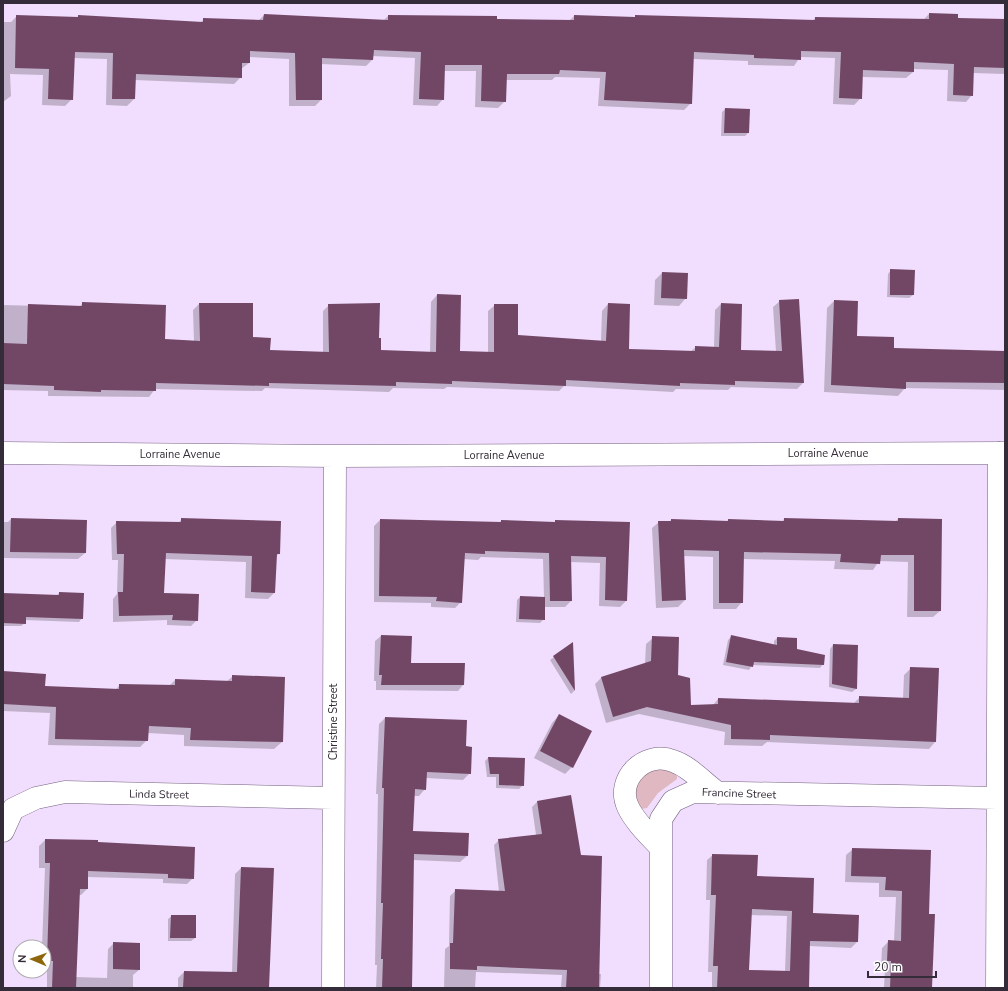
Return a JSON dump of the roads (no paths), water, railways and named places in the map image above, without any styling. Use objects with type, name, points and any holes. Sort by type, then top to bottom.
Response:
[{"type":"street","name":"Lorraine Avenue","points":[[3,453],[335,456],[1002,453]]},
{"type":"street","points":[[997,988],[997,798],[1002,453]]},
{"type":"street","name":"Christine Street","points":[[333,988],[335,456]]},
{"type":"street","points":[[661,848],[632,813],[627,803],[627,781],[638,766],[655,758],[666,758],[675,761],[718,793]]},
{"type":"street","name":"Linda Street","points":[[3,831],[14,809],[36,798],[65,792],[333,798]]},
{"type":"street","name":"Francine Street","points":[[661,988],[661,819],[673,801],[693,792],[997,798]]}]
